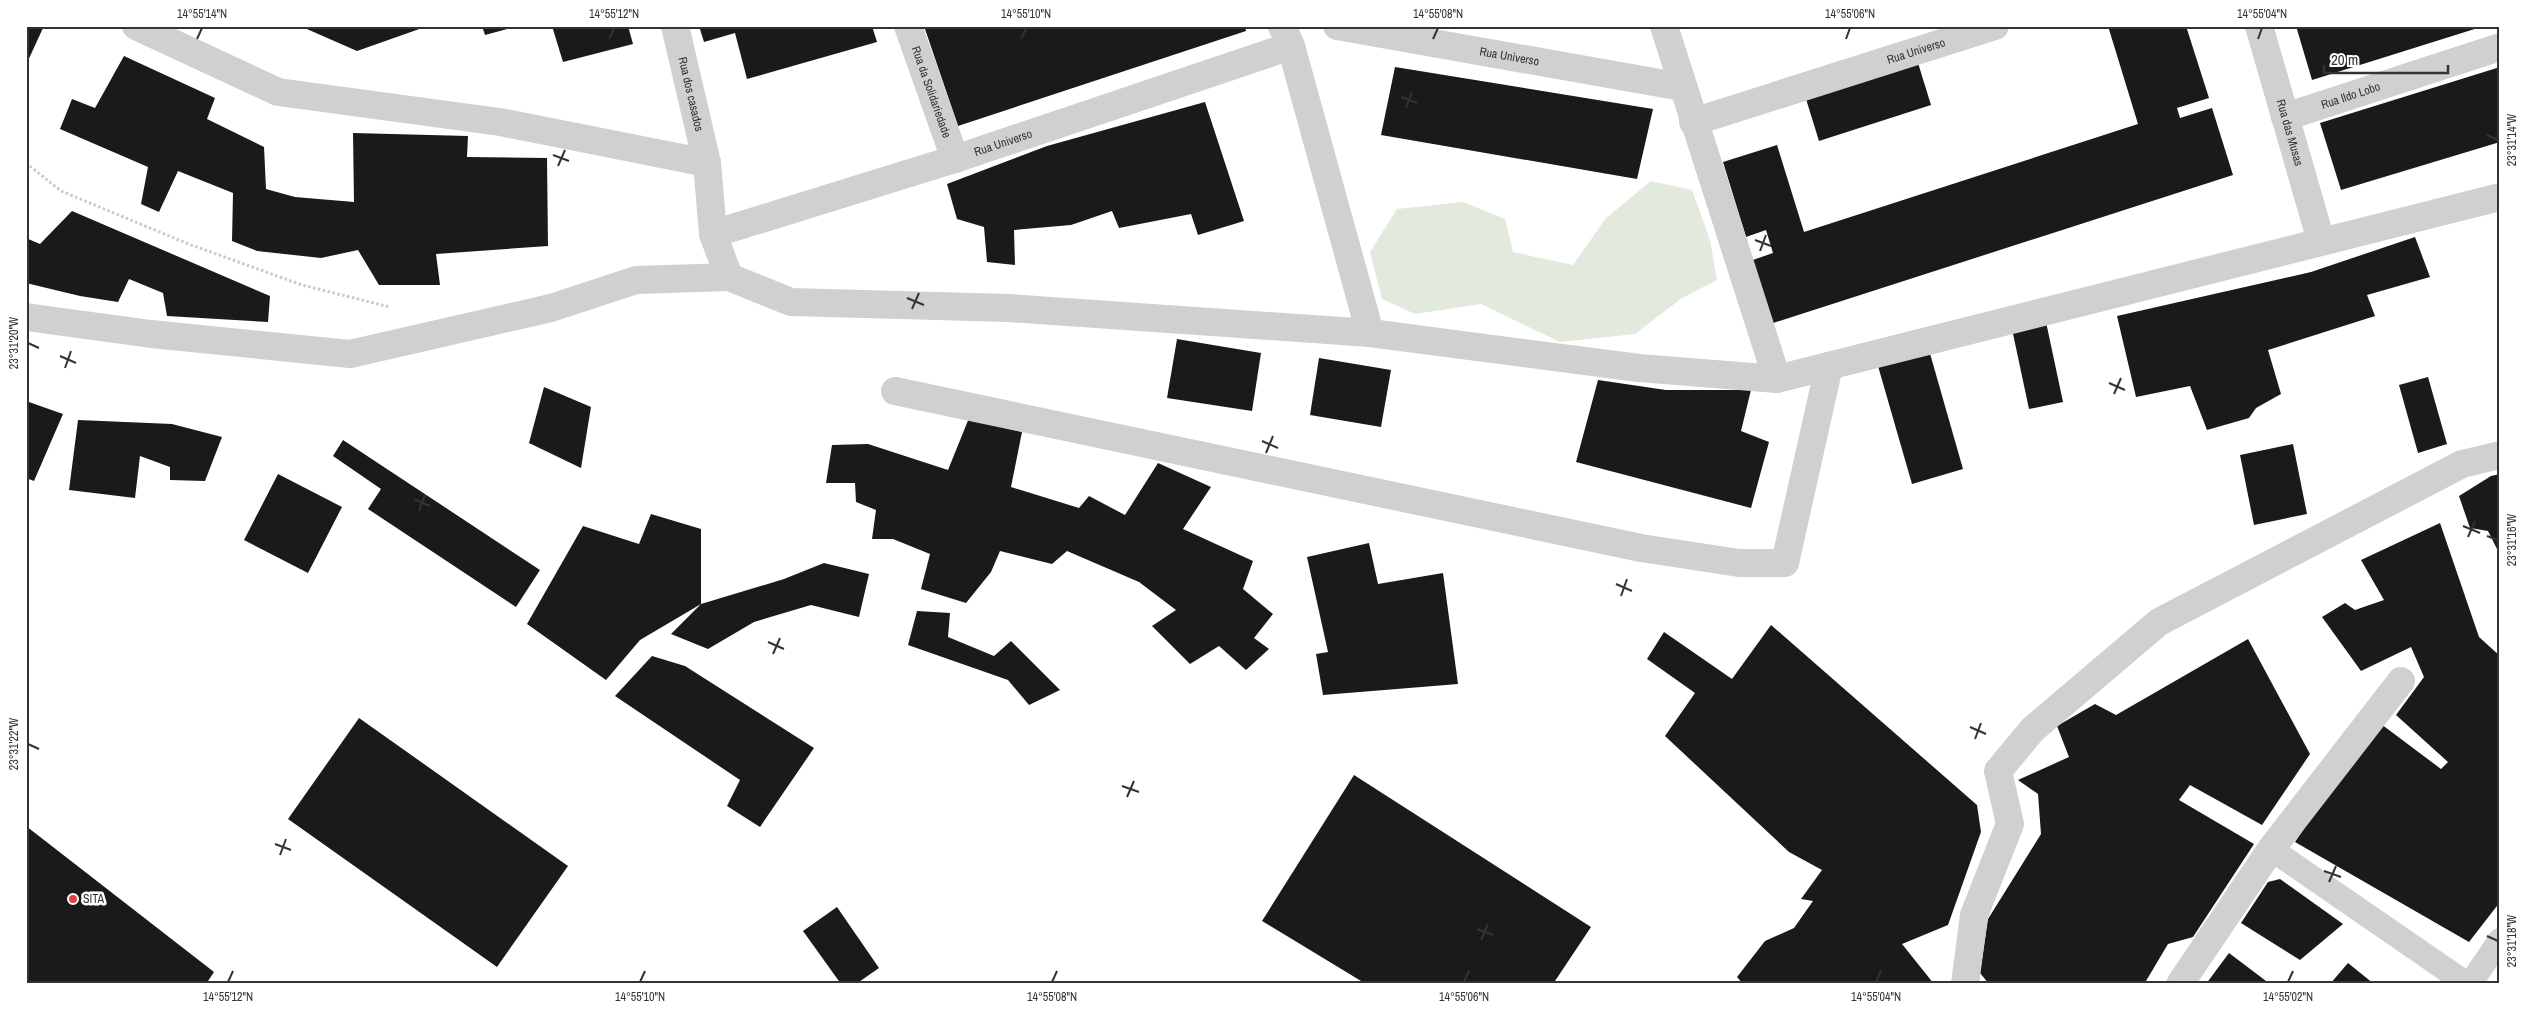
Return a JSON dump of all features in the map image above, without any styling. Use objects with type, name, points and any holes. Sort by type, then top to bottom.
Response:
[{"type":"street","points":[[136,26],[278,92],[500,122],[707,163]]},
{"type":"street","name":"Rua dos casados","points":[[675,26],[707,163],[713,234],[729,277]]},
{"type":"street","name":"Rua da Solidariedade","points":[[908,26],[955,159]]},
{"type":"street","name":"Rua Universo","points":[[1337,26],[1682,87]]},
{"type":"street","points":[[1664,26],[1693,122],[1777,379]]},
{"type":"street","name":"Rua Universo","points":[[1693,122],[1995,26]]},
{"type":"street","name":"Rua das Musas","points":[[2258,26],[2286,116],[2321,241]]},
{"type":"street","points":[[1286,36],[1370,333]]},
{"type":"street","name":"Rua Universo","points":[[713,234],[955,159],[1286,36]]},
{"type":"street","name":"Rua Ildo Lobo","points":[[2286,116],[2500,47]]},
{"type":"street","points":[[26,317],[151,334],[350,354],[551,308],[636,280],[729,277],[791,302],[1009,308],[1370,333],[1639,368],[1777,379],[2500,197]]},
{"type":"street","points":[[895,391],[1641,548],[1739,563],[1784,563],[1830,366]]},
{"type":"street","points":[[1965,984],[1974,915],[2010,824],[1998,771],[2033,728],[2159,622],[2462,464],[2500,455]]},
{"type":"street","points":[[2180,984],[2271,849],[2401,681]]},
{"type":"lane","points":[[2271,849],[2466,984]]},
{"type":"lane","points":[[2470,984],[2500,940]]},
{"type":"path","points":[[26,163],[62,191],[186,243],[302,285],[394,308]]},
{"type":"shaded area","points":[[1651,181],[1692,190],[1710,240],[1717,280],[1682,298],[1635,334],[1560,342],[1481,304],[1415,314],[1382,299],[1370,252],[1397,209],[1463,202],[1505,219],[1513,252],[1573,265],[1606,218]]},
{"type":"building","points":[[26,26],[43,28],[26,65]]},
{"type":"building","points":[[300,26],[425,26],[425,27],[357,51]]},
{"type":"building","points":[[482,26],[515,26],[515,27],[485,35]]},
{"type":"building","points":[[552,26],[628,26],[633,44],[563,62]]},
{"type":"building","points":[[699,26],[872,26],[877,42],[747,79],[735,33],[704,42]]},
{"type":"building","points":[[924,26],[1245,26],[1246,31],[958,126]]},
{"type":"building","points":[[2108,26],[2186,26],[2209,98],[2177,108],[2180,118],[2212,108],[2233,175],[1767,325],[1747,262],[1773,253],[1766,230],[1746,237],[1723,162],[1777,145],[1804,232],[2138,124]]},
{"type":"building","points":[[2296,26],[2481,26],[2481,27],[2312,80]]},
{"type":"building","points":[[124,56],[215,98],[207,119],[264,147],[266,189],[295,197],[354,202],[353,133],[468,136],[467,157],[547,158],[548,246],[436,254],[440,285],[379,285],[358,250],[321,258],[257,251],[232,241],[233,193],[178,171],[159,212],[141,204],[148,167],[60,129],[72,99],[95,108]]},
{"type":"building","points":[[1918,63],[1931,105],[1819,141],[1806,99]]},
{"type":"building","points":[[1395,67],[1653,109],[1637,179],[1381,135]]},
{"type":"building","points":[[2500,67],[2500,142],[2341,190],[2320,123]]},
{"type":"building","points":[[1205,102],[1244,221],[1198,235],[1191,214],[1119,228],[1112,211],[1071,225],[1014,230],[1015,265],[987,262],[984,227],[957,219],[947,184],[1047,146]]},
{"type":"building","points":[[72,211],[270,296],[268,322],[167,316],[163,293],[129,279],[118,302],[80,296],[26,283],[26,238],[40,244]]},
{"type":"building","points":[[2415,237],[2430,277],[2367,295],[2375,316],[2268,350],[2281,394],[2256,408],[2249,418],[2207,430],[2190,386],[2136,397],[2117,316],[2311,272]]},
{"type":"building","points":[[2046,322],[2063,402],[2029,409],[2012,329]]},
{"type":"building","points":[[1177,339],[1261,353],[1252,411],[1167,398]]},
{"type":"building","points":[[1929,350],[1963,469],[1912,484],[1878,366]]},
{"type":"building","points":[[1319,358],[1391,370],[1381,427],[1310,415]]},
{"type":"building","points":[[2428,377],[2447,444],[2418,453],[2399,385]]},
{"type":"building","points":[[1598,380],[1666,390],[1751,390],[1741,431],[1769,442],[1751,508],[1576,462]]},
{"type":"building","points":[[544,387],[591,407],[581,468],[529,443]]},
{"type":"building","points":[[26,401],[63,414],[34,481],[26,478]]},
{"type":"building","points":[[969,418],[1022,432],[1011,487],[1079,508],[1089,496],[1125,515],[1158,463],[1211,487],[1183,529],[1253,561],[1243,589],[1273,614],[1254,638],[1269,649],[1246,670],[1219,646],[1190,664],[1152,626],[1176,610],[1139,582],[1067,551],[1052,564],[1000,551],[991,572],[966,603],[921,589],[930,554],[893,539],[872,539],[876,510],[856,502],[855,483],[826,483],[832,445],[868,444],[948,470]]},
{"type":"building","points":[[78,420],[172,424],[222,437],[205,481],[170,480],[170,467],[140,456],[135,498],[69,490]]},
{"type":"building","points":[[343,440],[540,570],[516,607],[368,509],[381,489],[333,456]]},
{"type":"building","points":[[2293,444],[2307,514],[2254,525],[2240,455]]},
{"type":"building","points":[[278,474],[342,507],[308,573],[244,540]]},
{"type":"building","points":[[2500,474],[2500,555],[2488,531],[2470,528],[2459,496],[2491,476]]},
{"type":"building","points":[[651,514],[701,529],[701,604],[640,640],[606,680],[527,624],[583,526],[639,544]]},
{"type":"building","points":[[2440,523],[2479,637],[2500,656],[2500,902],[2469,942],[2295,842],[2331,789],[2381,724],[2441,769],[2448,762],[2396,715],[2424,677],[2411,647],[2361,671],[2322,617],[2345,603],[2355,610],[2384,600],[2361,560]]},
{"type":"building","points":[[1369,543],[1378,584],[1443,573],[1458,684],[1323,695],[1316,654],[1328,652],[1307,557]]},
{"type":"building","points":[[824,563],[869,574],[859,617],[811,605],[754,622],[708,649],[671,634],[701,604],[784,579]]},
{"type":"building","points":[[917,611],[950,613],[948,637],[994,656],[1011,641],[1060,690],[1029,705],[1008,680],[908,645]]},
{"type":"building","points":[[1771,625],[1977,805],[1981,832],[1948,925],[1902,944],[1934,984],[1743,984],[1737,977],[1765,941],[1794,928],[1813,901],[1801,899],[1822,870],[1789,852],[1665,736],[1695,693],[1647,659],[1664,632],[1732,679]]},
{"type":"building","points":[[2248,639],[2310,754],[2262,825],[2190,785],[2179,800],[2254,844],[2193,937],[2168,944],[2146,981],[2152,984],[1989,984],[1980,973],[1988,919],[2041,834],[2038,794],[2018,780],[2069,757],[2057,726],[2095,704],[2116,715]]},
{"type":"building","points":[[652,656],[685,666],[814,748],[760,827],[727,806],[740,780],[615,696]]},
{"type":"building","points":[[359,718],[568,866],[497,967],[288,819]]},
{"type":"building","points":[[1354,775],[1591,927],[1553,984],[1366,984],[1262,921]]},
{"type":"building","name":"SITA","points":[[26,826],[214,972],[206,984],[26,984]]},
{"type":"building","points":[[2280,879],[2343,924],[2300,960],[2241,923],[2268,882]]},
{"type":"building","points":[[837,907],[879,968],[856,984],[841,984],[803,931]]},
{"type":"building","points":[[2229,953],[2270,984],[2206,984]]},
{"type":"building","points":[[2348,963],[2374,984],[2330,984]]},
{"type":"place","name":"SITA","points":[[73,899]]}]
